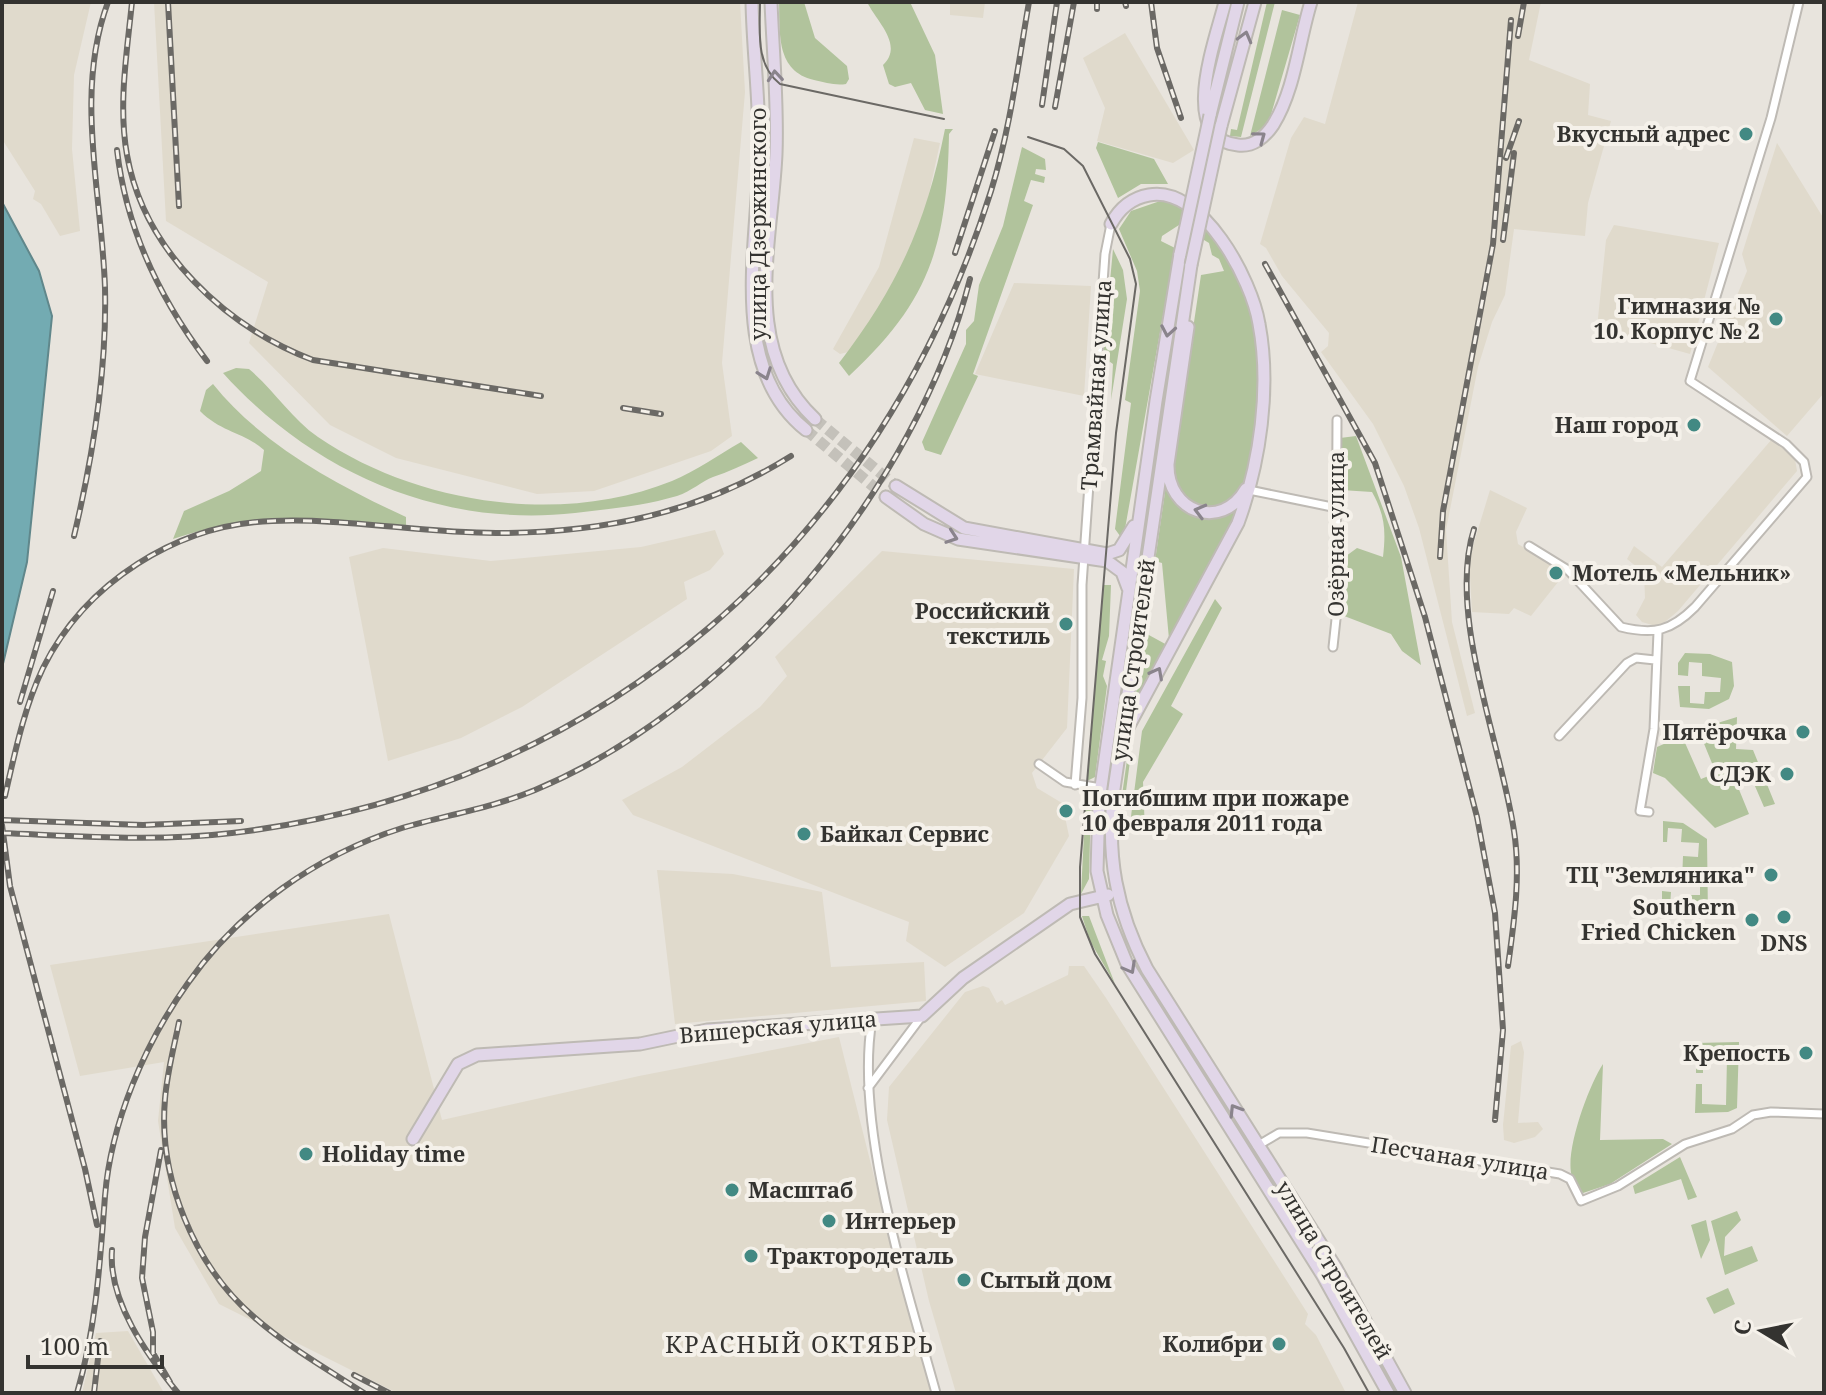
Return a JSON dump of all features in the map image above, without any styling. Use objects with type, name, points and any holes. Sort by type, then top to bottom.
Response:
[{"type":"main road","name":"улица Дзержинского","points":[[752,2],[759,129],[754,285],[758,348],[773,394],[806,430]]},
{"type":"main road","name":"улица Дзержинского","points":[[771,2],[778,101],[767,265],[768,332],[782,377],[815,419]]},
{"type":"main road","points":[[1225,2],[1202,102],[1209,130],[1217,138],[1243,146],[1261,138],[1275,122],[1311,2]]},
{"type":"main road","name":"улица Строителей","points":[[1238,2],[1180,254],[1101,788],[1096,845],[1102,895],[1127,964],[1323,1276],[1388,1393]]},
{"type":"main road","name":"улица Строителей","points":[[1255,2],[1221,126],[1191,265],[1110,825],[1116,893],[1124,920],[1147,969],[1336,1268],[1405,1393]]},
{"type":"main road","points":[[1111,224],[1124,207],[1143,196],[1177,197],[1203,219],[1242,274],[1256,307],[1261,338],[1261,410],[1249,490],[1232,536],[1120,742]]},
{"type":"main road","points":[[1188,286],[1187,343],[1168,464],[1171,485],[1186,507],[1212,514],[1236,503],[1254,470]]},
{"type":"main road","points":[[896,486],[964,528],[1104,560],[1125,576],[1129,594]]},
{"type":"main road","points":[[886,497],[924,524],[958,539],[1084,553],[1105,554],[1119,550],[1140,515]]},
{"type":"main road","points":[[922,1016],[963,978],[1070,904],[1116,893]]},
{"type":"main road","name":"Вишерская улица","points":[[413,1139],[458,1064],[477,1055],[640,1044],[707,1030],[922,1016]]},
{"type":"street","points":[[1529,546],[1568,570],[1621,627],[1658,632],[1679,623],[1695,607],[1807,477],[1804,462],[1786,444],[1690,381],[1771,118],[1799,2]]},
{"type":"street","name":"Трамвайная улица","points":[[1075,785],[1082,698],[1084,553],[1104,260],[1111,224]]},
{"type":"street","name":"Озёрная улица","points":[[1333,647],[1336,619],[1337,420]]},
{"type":"street","points":[[1249,490],[1337,508]]},
{"type":"street","points":[[1649,812],[1640,811],[1654,729],[1658,632]]},
{"type":"street","points":[[1559,736],[1627,663],[1636,658],[1655,660]]},
{"type":"street","points":[[1039,764],[1075,785],[1101,788]]},
{"type":"street","points":[[867,1090],[922,1016]]},
{"type":"street","points":[[872,1020],[867,1090],[888,1205],[936,1393]]},
{"type":"street","name":"Песчаная улица","points":[[1257,1146],[1279,1133],[1307,1133],[1560,1174],[1570,1179],[1581,1201],[1618,1186],[1685,1144],[1732,1129],[1753,1115],[1771,1112],[1824,1114]]},
{"type":"shaded area","points":[[2,2],[91,2],[74,75],[72,149],[80,231],[60,236],[41,204],[33,199],[35,191],[2,139]]},
{"type":"shaded area","points":[[154,2],[740,2],[745,92],[722,363],[732,436],[711,451],[594,491],[537,494],[396,458],[330,425],[249,343],[268,282],[166,221]]},
{"type":"shaded area","points":[[950,2],[985,2],[983,18],[950,15]]},
{"type":"shaded area","points":[[1358,2],[1541,2],[1529,60],[1590,84],[1588,115],[1611,121],[1588,203],[1585,236],[1514,229],[1505,295],[1492,322],[1478,367],[1446,530],[1452,622],[1475,713],[1467,716],[1419,528],[1404,486],[1373,424],[1321,352],[1328,346],[1329,333],[1260,244],[1291,138],[1304,117],[1325,124]]},
{"type":"shaded area","points":[[1125,33],[1194,150],[1173,163],[1097,141],[1105,108],[1083,58]]},
{"type":"shaded area","points":[[914,138],[940,143],[914,263],[848,352],[840,354],[833,349],[879,267]]},
{"type":"shaded area","name":"Гимназия № 10. Корпус № 2","points":[[1777,143],[1824,219],[1824,393],[1787,436],[1708,367],[1747,271],[1742,254]]},
{"type":"shaded area","points":[[1614,225],[1719,243],[1690,354],[1597,328],[1606,240]]},
{"type":"shaded area","points":[[1014,283],[1091,286],[1084,396],[975,374]]},
{"type":"shaded area","points":[[1772,439],[1795,459],[1797,471],[1678,611],[1659,627],[1642,622],[1636,615],[1645,598],[1644,573],[1627,559],[1634,546],[1662,567]]},
{"type":"shaded area","points":[[1490,490],[1527,508],[1516,532],[1518,544],[1566,572],[1531,616],[1514,608],[1509,614],[1472,612],[1469,559]]},
{"type":"shaded area","points":[[715,530],[724,554],[710,570],[684,582],[687,599],[522,707],[461,738],[388,761],[349,557],[383,548],[491,561],[641,547]]},
{"type":"shaded area","points":[[882,551],[1074,569],[1067,728],[1032,773],[1037,788],[1067,806],[1064,812],[1069,836],[1024,913],[945,967],[906,941],[909,922],[633,815],[622,800],[682,767],[760,707],[787,676],[775,657]]},
{"type":"shaded area","points":[[657,870],[733,874],[822,892],[831,967],[924,962],[926,1001],[675,1024]]},
{"type":"shaded area","points":[[389,914],[442,1120],[639,1076],[839,1037],[895,1260],[935,1393],[397,1393],[219,1304],[175,1228],[158,1121],[164,1062],[80,1076],[50,965]]},
{"type":"shaded area","points":[[1069,966],[1084,966],[1106,998],[1308,1314],[1305,1324],[1316,1335],[1346,1393],[956,1393],[929,1301],[887,1120],[889,1087],[965,992],[983,986],[989,988],[997,1003],[1002,1000],[1005,1005],[1068,975]]},
{"type":"shaded area","points":[[1521,1041],[1524,1052],[1518,1123],[1538,1122],[1543,1129],[1535,1137],[1514,1143],[1504,1140],[1503,1125],[1511,1046]]},
{"type":"shaded area","points":[[128,1331],[164,1393],[82,1393],[96,1333]]},
{"type":"green space","points":[[779,2],[804,2],[815,38],[847,66],[849,79],[846,84],[814,80],[793,69],[786,60],[780,38]]},
{"type":"green space","points":[[867,2],[910,2],[935,55],[943,114],[925,110],[911,83],[895,87],[889,84],[883,65],[889,57],[890,42]]},
{"type":"green space","points":[[1267,2],[1275,2],[1241,137],[1230,136],[1231,129],[1237,130]]},
{"type":"green space","points":[[1282,10],[1300,15],[1270,118],[1266,126],[1250,136]]},
{"type":"green space","points":[[945,129],[953,129],[949,134],[944,208],[929,268],[899,322],[849,376],[839,363],[878,307],[907,253],[929,195]]},
{"type":"green space","points":[[1098,142],[1154,159],[1168,184],[1141,184],[1118,198],[1096,148]]},
{"type":"green space","points":[[1022,147],[1045,159],[1046,170],[1036,169],[1035,174],[1045,177],[1044,183],[1031,180],[1024,201],[1033,205],[973,374],[978,376],[941,455],[925,450],[922,442],[966,344],[966,330],[974,321],[979,285],[1003,226]]},
{"type":"green space","points":[[1163,200],[1190,215],[1213,238],[1233,266],[1247,294],[1256,335],[1257,391],[1253,447],[1243,488],[1221,509],[1193,507],[1177,490],[1172,470],[1201,275],[1224,271],[1219,259],[1212,255],[1209,243],[1179,225],[1162,236],[1161,241],[1175,248],[1123,540],[1115,529],[1131,403],[1125,400],[1140,291],[1137,271],[1119,229],[1131,211]]},
{"type":"green space","points":[[1113,249],[1123,270],[1127,299],[1111,400],[1113,364],[1103,357]]},
{"type":"green space","points":[[236,368],[249,369],[308,429],[357,460],[444,492],[490,501],[537,505],[584,503],[629,495],[681,477],[741,442],[758,458],[682,494],[626,507],[525,515],[476,512],[428,502],[382,486],[339,465],[297,439],[258,408],[223,373]]},
{"type":"green space","points":[[213,384],[254,426],[277,444],[328,477],[406,517],[406,525],[316,520],[261,521],[233,524],[173,539],[184,511],[229,491],[261,471],[264,450],[249,439],[216,424],[200,411],[206,390]]},
{"type":"green space","points":[[1356,436],[1401,557],[1421,665],[1402,651],[1391,634],[1339,614],[1342,559],[1357,548],[1383,557],[1384,548],[1382,516],[1372,492],[1341,490],[1340,438]]},
{"type":"green space","points":[[1166,485],[1180,506],[1198,515],[1219,515],[1242,506],[1169,639],[1162,563],[1155,561]]},
{"type":"green space","points":[[1103,585],[1111,585],[1109,636],[1102,660],[1106,661],[1103,676],[1107,686],[1095,777],[1087,781]]},
{"type":"green space","points":[[1215,599],[1222,608],[1171,706],[1183,714],[1143,782],[1145,832],[1129,832],[1142,731]]},
{"type":"green space","points":[[1147,634],[1169,646],[1133,709]]},
{"type":"green space","points":[[1174,648],[1177,650],[1134,731],[1121,829],[1118,824],[1131,731]]},
{"type":"green space","points":[[1685,653],[1710,654],[1732,662],[1734,686],[1729,699],[1709,709],[1680,707],[1678,686],[1690,686],[1690,703],[1704,704],[1705,692],[1720,692],[1721,678],[1702,676],[1702,663],[1689,662],[1688,676],[1678,675],[1678,663]]},
{"type":"green space","points":[[1737,717],[1736,749],[1753,750],[1775,804],[1764,807],[1745,763],[1731,770],[1749,814],[1715,828],[1665,778],[1653,773],[1657,747],[1682,736],[1701,779],[1716,773],[1698,729]]},
{"type":"green space","points":[[1086,793],[1091,798],[1089,879],[1081,894]]},
{"type":"green space","points":[[1663,821],[1683,823],[1707,839],[1708,918],[1676,917],[1662,912],[1662,891],[1671,892],[1670,907],[1684,907],[1685,895],[1700,895],[1700,882],[1682,881],[1683,856],[1698,857],[1699,843],[1681,842],[1682,829],[1668,828],[1667,842],[1663,842]]},
{"type":"green space","points":[[1082,916],[1089,916],[1115,984],[1090,941]]},
{"type":"green space","points":[[1739,1042],[1737,1108],[1728,1112],[1695,1113],[1696,1084],[1702,1084],[1702,1104],[1726,1105],[1727,1057],[1703,1056],[1703,1073],[1696,1073],[1696,1043]]},
{"type":"green space","points":[[1603,1064],[1600,1140],[1663,1139],[1672,1144],[1610,1184],[1583,1193],[1572,1177],[1572,1152],[1585,1102]]},
{"type":"green space","points":[[1680,1157],[1697,1197],[1688,1200],[1681,1179],[1635,1194],[1633,1186]]},
{"type":"green space","points":[[1737,1211],[1741,1220],[1725,1237],[1724,1256],[1752,1246],[1758,1261],[1725,1275],[1711,1221]]},
{"type":"green space","points":[[1706,1220],[1710,1240],[1701,1259],[1691,1225]]},
{"type":"green space","points":[[1728,1288],[1735,1304],[1714,1314],[1706,1298]]},
{"type":"water","points":[[2,202],[39,271],[52,316],[27,562],[2,668]]},
{"type":"tunnel","points":[[815,419],[896,486]]},
{"type":"tunnel","points":[[806,430],[886,497]]},
{"type":"tram line","points":[[760,2],[763,57],[766,67],[780,84],[944,119]]},
{"type":"tram line","points":[[1028,137],[1064,149],[1083,166],[1130,259],[1136,284],[1116,433],[1080,867],[1080,917],[1095,954],[1344,1348],[1369,1393]]},
{"type":"railway","points":[[74,536],[93,444],[104,350],[105,288],[91,108],[98,37],[108,2]]},
{"type":"railway","points":[[132,2],[123,98],[127,155],[136,190],[151,223],[170,253],[194,281],[220,306],[250,328],[313,360],[541,396]]},
{"type":"railway","points":[[168,2],[179,206]]},
{"type":"railway","points":[[2,833],[117,838],[203,836],[366,807],[491,764],[605,704],[709,628],[800,538],[878,434],[942,318],[998,168],[1029,2]]},
{"type":"railway","points":[[1042,105],[1057,2]]},
{"type":"railway","points":[[1055,107],[1074,2]]},
{"type":"railway","points":[[1097,2],[1097,9]]},
{"type":"railway","points":[[1125,2],[1126,6]]},
{"type":"railway","points":[[1151,2],[1157,48],[1181,118]]},
{"type":"railway","points":[[1518,36],[1524,2]]},
{"type":"railway","points":[[1440,557],[1443,511],[1493,244],[1511,20]]},
{"type":"railway","points":[[1506,158],[1519,121]]},
{"type":"railway","points":[[955,253],[995,131]]},
{"type":"railway","points":[[117,150],[128,207],[148,262],[174,313],[207,361]]},
{"type":"railway","points":[[1503,240],[1514,153]]},
{"type":"railway","points":[[1265,264],[1375,463],[1425,617],[1477,817],[1495,913],[1503,1030],[1495,1120]]},
{"type":"railway","points":[[77,1393],[93,1320],[105,1196],[114,1140],[144,1057],[172,1006],[208,956],[256,909],[310,870],[370,839],[535,790],[609,753],[679,704],[746,647],[807,581],[862,510],[908,435],[944,357],[970,279]]},
{"type":"railway","points":[[623,408],[661,414]]},
{"type":"railway","points":[[5,796],[30,699],[61,637],[109,585],[169,546],[202,533],[272,521],[496,533],[612,524],[650,516],[722,492],[791,456]]},
{"type":"railway","points":[[1474,529],[1467,563],[1471,639],[1516,848],[1516,899],[1508,966]]},
{"type":"railway","points":[[20,702],[53,591]]},
{"type":"railway","points":[[2,820],[143,825],[241,821]]},
{"type":"railway","points":[[2,825],[10,886],[97,1225]]},
{"type":"railway","points":[[179,1022],[166,1089],[164,1129],[174,1189],[184,1218],[214,1272],[254,1317],[364,1393]]},
{"type":"railway","points":[[161,1150],[145,1237],[142,1278],[153,1332],[153,1353],[170,1382]]},
{"type":"railway","points":[[112,1250],[112,1269],[123,1308],[142,1345],[178,1393]]},
{"type":"railway","points":[[94,1393],[100,1341]]},
{"type":"railway","points":[[354,1375],[389,1393]]},
{"type":"place","name":"Вкусный адрес","points":[[1746,134]]},
{"type":"place","name":"Гимназия № 10. Корпус № 2","points":[[1776,319]]},
{"type":"place","name":"Наш город","points":[[1694,425]]},
{"type":"place","name":"Мотель «Мельник»","points":[[1556,573]]},
{"type":"place","name":"Российский текстиль","points":[[1066,624]]},
{"type":"place","name":"Пятёрочка","points":[[1803,732]]},
{"type":"place","name":"СДЭК","points":[[1787,774]]},
{"type":"place","name":"Погибшим при пожаре 10 февраля 2011 года","points":[[1066,811]]},
{"type":"place","name":"Байкал Сервис","points":[[804,834]]},
{"type":"place","name":"ТЦ \"Земляника\"","points":[[1771,875]]},
{"type":"place","name":"DNS","points":[[1784,917]]},
{"type":"place","name":"Southern Fried Chicken","points":[[1752,920]]},
{"type":"place","name":"Крепость","points":[[1806,1053]]},
{"type":"place","name":"Holiday time","points":[[306,1154]]},
{"type":"place","name":"Масштаб","points":[[732,1190]]},
{"type":"place","name":"Интерьер","points":[[829,1221]]},
{"type":"place","name":"Трактородеталь","points":[[751,1256]]},
{"type":"place","name":"Сытый дом","points":[[964,1280]]},
{"type":"place","name":"Колибри","points":[[1279,1344]]},
{"type":"district","name":"КРАСНЫЙ ОКТЯБРЬ","points":[[800,1345]]}]
